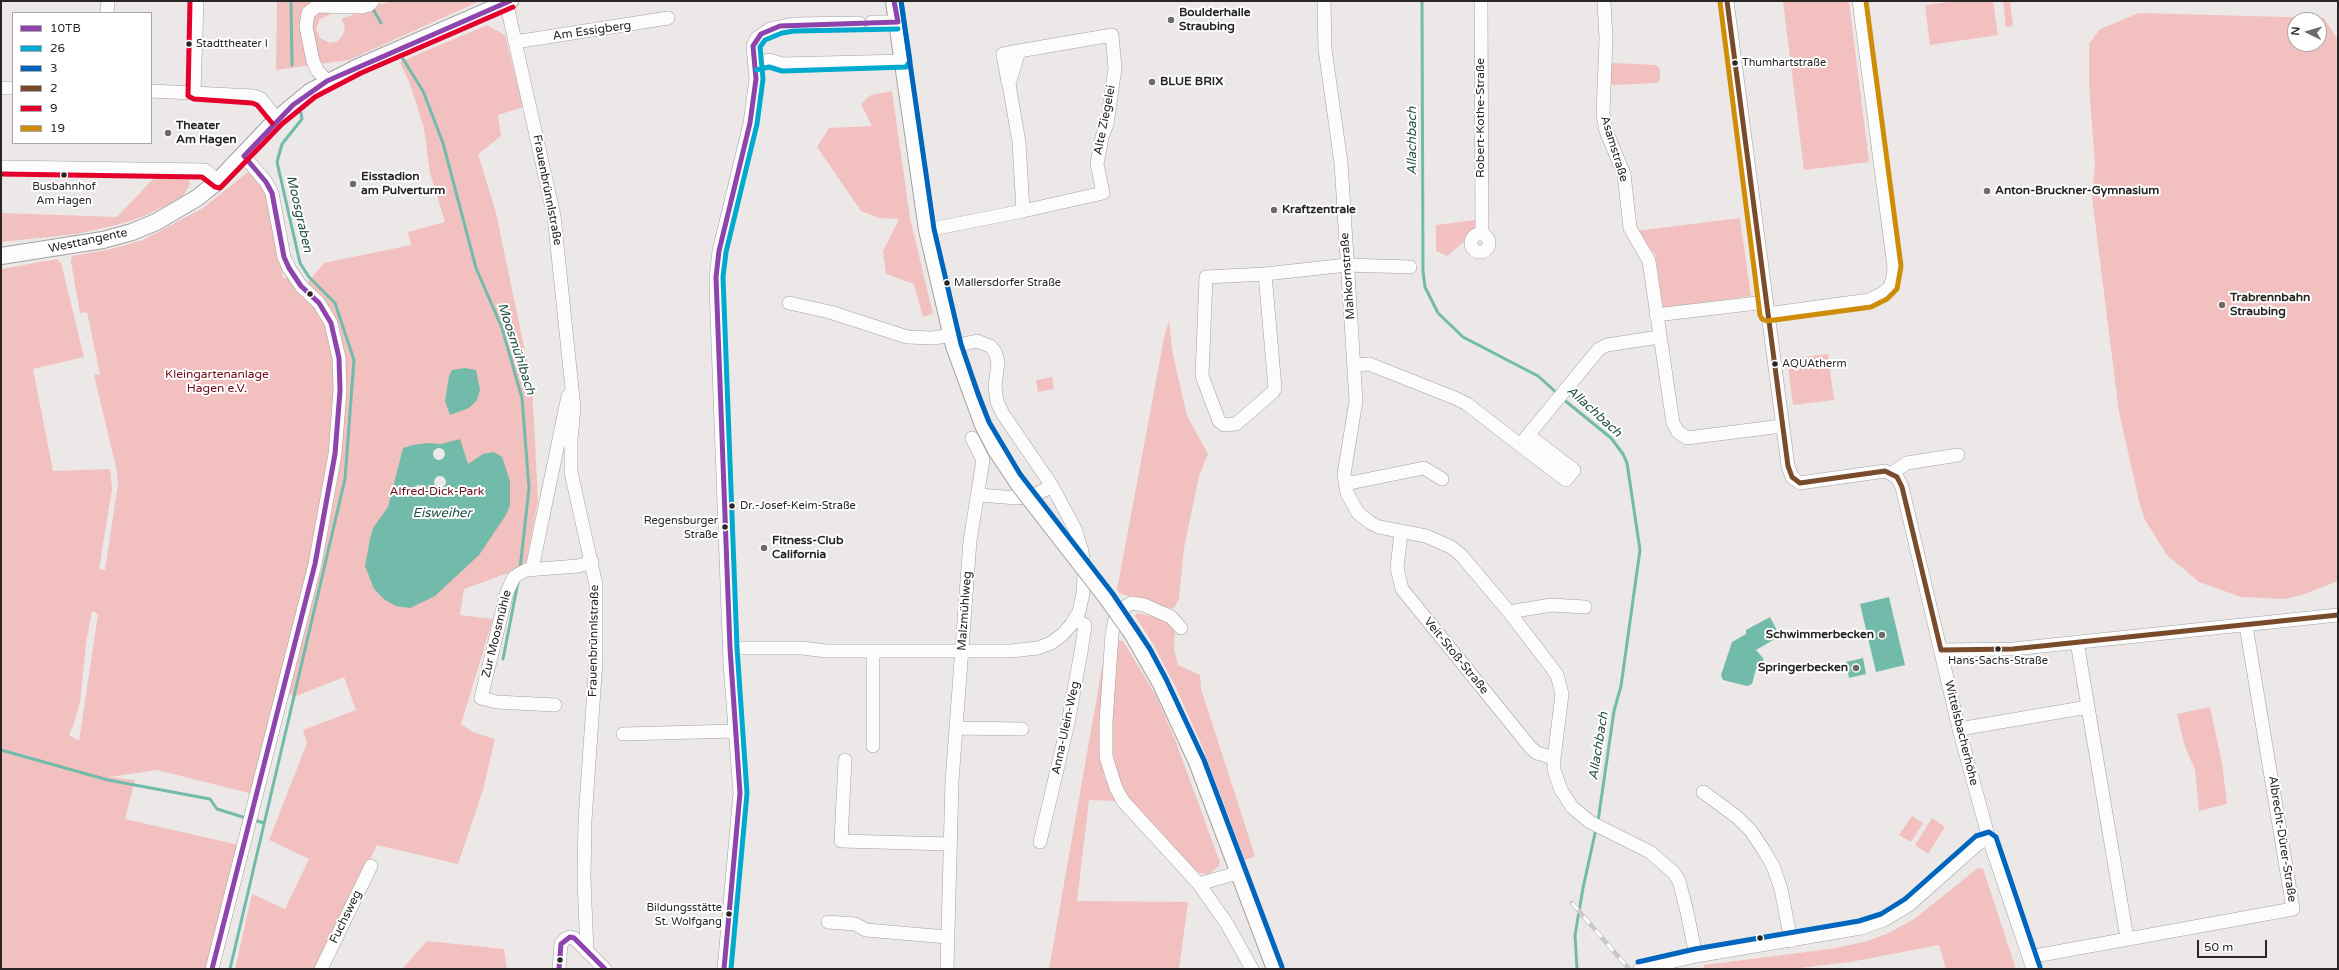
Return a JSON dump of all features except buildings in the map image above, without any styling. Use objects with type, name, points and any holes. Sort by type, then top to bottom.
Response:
[{"type":"main road","points":[[894,1],[927,230],[953,340],[983,425],[996,450],[1020,486],[1107,598],[1132,633],[1157,676],[1197,762],[1237,873],[1275,969]]},
{"type":"main road","name":"Westtangente","points":[[1,256],[96,241],[132,232],[177,211],[218,181],[244,156],[278,119],[306,94],[327,81],[507,2]]},
{"type":"street","points":[[107,12],[108,1]]},
{"type":"street","points":[[194,92],[197,1]]},
{"type":"street","points":[[327,81],[317,70],[313,61],[306,27],[308,13],[318,6],[362,7],[369,5],[373,1]]},
{"type":"street","name":"Mahkornstraße","points":[[1324,1],[1325,49],[1341,164],[1355,365],[1356,401],[1345,468],[1345,484],[1350,502],[1364,518],[1379,527],[1426,536],[1451,547],[1469,563],[1510,612],[1557,675],[1561,685],[1562,694],[1554,758],[1556,779],[1566,800],[1590,822],[1654,855],[1674,873],[1679,881],[1696,956]]},
{"type":"street","name":"Robert-Kothe-Straße","points":[[1481,1],[1482,234]]},
{"type":"street","name":"Asamstraße","points":[[1604,1],[1606,39],[1602,114],[1606,132],[1624,174],[1630,228],[1649,261],[1673,423],[1682,436],[1694,438],[1782,426]]},
{"type":"street","points":[[1726,1],[1782,426],[1788,466],[1792,477],[1800,483],[1878,472],[1892,473],[1907,463],[1958,455]]},
{"type":"street","points":[[1656,316],[1869,300],[1883,293],[1890,287],[1894,267],[1859,1]]},
{"type":"street","name":"Frauenbrünnlstraße","points":[[507,2],[554,216],[574,408],[571,439],[571,472],[596,585],[596,660],[585,820],[584,879],[587,952]]},
{"type":"street","name":"Am Essigberg","points":[[515,42],[668,18]]},
{"type":"street","points":[[724,969],[740,793],[730,648],[716,277],[719,251],[750,123],[756,79],[756,63],[753,46],[756,38],[761,34],[780,26],[793,24],[898,22]]},
{"type":"street","name":"Alte Ziegelei","points":[[927,230],[1023,211],[1103,193],[1097,164],[1102,137],[1107,124],[1115,58],[1112,35],[1019,52],[1009,84],[1019,142],[1023,211]]},
{"type":"street","points":[[756,63],[769,60],[782,64],[903,61]]},
{"type":"street","points":[[1,88],[12,88]]},
{"type":"street","points":[[152,91],[254,96],[261,99],[278,119]]},
{"type":"street","points":[[212,969],[315,564],[335,454],[340,375],[336,340],[331,323],[319,303],[301,286],[289,268],[284,258],[272,193],[266,182],[244,156]]},
{"type":"street","points":[[1,167],[205,170],[218,181]]},
{"type":"street","points":[[1265,274],[1275,388],[1273,392],[1236,424],[1229,426],[1220,421],[1202,376],[1206,277],[1265,274],[1347,265],[1410,267]]},
{"type":"street","points":[[730,648],[873,651],[1011,651],[1038,648],[1062,635],[1075,618],[1083,593],[1082,551],[1075,529],[1052,486],[1003,414],[997,402],[995,387],[998,362],[995,352],[990,346],[977,341],[916,338],[830,312],[789,303]]},
{"type":"street","points":[[1524,440],[1599,349],[1607,345],[1660,338]]},
{"type":"street","points":[[1355,365],[1369,364],[1455,398],[1524,440],[1551,461]]},
{"type":"street","name":"Frauenbrünnlstraße","points":[[522,573],[571,380]]},
{"type":"street","name":"Malzmühlweg","points":[[947,969],[949,844],[956,728],[970,541],[983,460],[972,438]]},
{"type":"street","points":[[1345,484],[1424,468],[1442,479]]},
{"type":"street","name":"Wittelsbacherhöhe","points":[[1892,473],[1897,477],[1902,487],[1959,729],[1989,839],[2031,963]]},
{"type":"street","points":[[978,495],[1018,498],[1033,496],[1052,486]]},
{"type":"street","name":"Veit-Stoß-Straße","points":[[1401,532],[1397,568],[1402,589],[1531,748],[1537,753],[1554,758]]},
{"type":"street","points":[[522,573],[578,566],[592,562]]},
{"type":"street","name":"Zur Moosmühle","points":[[522,573],[506,592],[481,698],[497,702],[555,705]]},
{"type":"street","points":[[1181,628],[1171,617],[1144,605],[1132,603],[1119,610],[1114,619],[1105,741],[1110,773],[1123,801],[1199,884],[1227,924],[1252,969]]},
{"type":"street","points":[[1510,612],[1551,605],[1585,607]]},
{"type":"street","points":[[1941,650],[2013,649],[2246,626],[2338,615]]},
{"type":"street","name":"Anna-Ulein-Weg","points":[[1040,842],[1068,723],[1081,652],[1085,625],[1075,618]]},
{"type":"street","name":"Albrecht-Dürer-Straße","points":[[2127,938],[2293,909],[2246,626]]},
{"type":"street","points":[[2031,963],[2127,938],[2077,642]]},
{"type":"street","points":[[873,651],[873,746]]},
{"type":"street","points":[[1959,729],[2088,708]]},
{"type":"street","points":[[956,728],[1022,729]]},
{"type":"street","points":[[623,734],[735,731]]},
{"type":"street","points":[[845,760],[841,841],[949,844]]},
{"type":"street","points":[[1703,792],[1737,817],[1751,831],[1763,849],[1773,866],[1781,889],[1791,941]]},
{"type":"street","points":[[1640,969],[1696,956],[1861,928],[1884,920],[1909,905],[1980,842],[1989,839]]},
{"type":"street","name":"Fuchsweg","points":[[321,969],[371,866]]},
{"type":"street","points":[[1199,884],[1237,873]]},
{"type":"street","points":[[828,922],[855,924],[866,930],[947,937]]},
{"type":"street","points":[[559,969],[559,951],[565,939],[570,937],[574,938],[603,968]]},
{"type":"green space","points":[[277,1],[329,1],[330,14],[319,20],[316,29],[320,38],[330,43],[338,41],[343,35],[345,26],[341,19],[391,1],[480,1],[349,60],[276,70]]},
{"type":"green space","points":[[1783,1],[1849,1],[1869,162],[1804,170]]},
{"type":"green space","points":[[1957,1],[1993,1],[1998,35],[1930,45],[1925,5]]},
{"type":"green space","points":[[2003,1],[2010,1],[2013,26],[2006,27]]},
{"type":"green space","name":"Trabrennbahn Straubing","points":[[2139,13],[2287,17],[2287,52],[2327,52],[2327,23],[2338,40],[2338,581],[2302,595],[2284,599],[2241,597],[2199,582],[2167,555],[2145,520],[2140,505],[2119,412],[2092,197],[2095,165],[2089,85],[2089,44],[2100,29]]},
{"type":"green space","name":"Alfred-Dick-Park","points":[[487,25],[505,35],[523,107],[498,115],[501,136],[478,154],[496,213],[532,385],[538,501],[525,567],[464,589],[460,615],[493,619],[461,724],[473,732],[495,739],[483,790],[458,864],[377,845],[318,969],[235,969],[252,894],[285,909],[309,859],[269,840],[307,743],[303,730],[356,710],[344,677],[296,696],[289,694],[321,569],[338,477],[343,431],[341,350],[307,283],[324,263],[411,245],[408,232],[445,222],[430,173],[424,128],[410,84],[400,62]]},
{"type":"green space","points":[[1613,63],[1656,65],[1660,69],[1660,80],[1656,83],[1613,85],[1611,83],[1611,65]]},
{"type":"green space","points":[[892,91],[910,218],[933,314],[923,317],[914,284],[886,274],[883,251],[899,219],[879,218],[861,211],[817,147],[829,128],[872,126],[861,104],[871,95]]},
{"type":"green space","name":"Kleingartenanlage Hagen e.V.","points":[[248,172],[257,180],[269,199],[283,278],[289,277],[319,310],[327,324],[332,345],[335,382],[334,429],[324,499],[253,794],[157,770],[109,777],[135,780],[125,819],[239,845],[207,969],[1,969],[1,269],[57,259],[61,263],[84,357],[33,369],[53,471],[110,469],[112,489],[99,569],[105,570],[118,483],[116,467],[94,375],[100,374],[87,312],[80,313],[71,262],[72,256],[111,249],[143,240],[203,208]],"holes":[[[92,611],[98,614],[79,741],[69,735],[74,724],[80,702],[86,643]]]},
{"type":"green space","points":[[155,177],[188,178],[190,184],[183,196],[142,217],[120,224],[77,234],[1,242],[1,213],[117,217]]},
{"type":"green space","points":[[1740,218],[1751,296],[1663,308],[1655,254],[1636,231]]},
{"type":"green space","points":[[1476,220],[1477,228],[1470,233],[1466,241],[1447,256],[1436,251],[1436,225]]},
{"type":"green space","points":[[1169,320],[1172,350],[1187,416],[1208,454],[1199,476],[1184,548],[1179,599],[1173,609],[1121,594],[1117,590],[1164,338]]},
{"type":"green space","points":[[1828,354],[1834,400],[1793,405],[1787,359]]},
{"type":"green space","points":[[1052,377],[1054,389],[1038,392],[1036,380]]},
{"type":"green space","points":[[1137,613],[1166,620],[1175,629],[1174,649],[1178,665],[1200,675],[1201,689],[1255,856],[1245,860],[1202,746],[1176,688],[1152,642],[1135,616]]},
{"type":"green space","points":[[1108,634],[1101,760],[1104,776],[1116,801],[1089,800],[1077,901],[1188,902],[1179,969],[1049,969]]},
{"type":"green space","points":[[1115,640],[1123,641],[1155,694],[1174,737],[1220,862],[1219,866],[1209,874],[1200,873],[1191,867],[1126,794],[1120,782],[1112,750]]},
{"type":"green space","points":[[2210,707],[2222,763],[2227,804],[2199,811],[2195,770],[2184,744],[2177,714]]},
{"type":"green space","points":[[1912,816],[1923,823],[1911,842],[1899,835]]},
{"type":"green space","points":[[1932,818],[1945,827],[1928,854],[1915,845]]},
{"type":"green space","points":[[1978,868],[1983,869],[2016,969],[1946,969],[1939,945],[1850,962],[1791,969],[1704,969],[1704,965],[1830,949],[1864,942],[1889,933],[1914,919]]},
{"type":"green space","points":[[427,941],[504,949],[507,969],[402,969]]},
{"type":"water","points":[[465,368],[476,370],[480,390],[477,400],[469,408],[450,415],[445,401],[449,376],[452,370]]},
{"type":"water","name":"Eisweiher","points":[[460,439],[468,464],[483,454],[494,452],[502,457],[510,481],[510,505],[506,515],[479,555],[435,596],[410,608],[396,606],[385,600],[374,589],[365,566],[373,528],[388,507],[403,448],[428,443],[441,444]]},
{"type":"water","name":"Schwimmerbecken","points":[[1889,597],[1905,665],[1876,672],[1860,604]]},
{"type":"water","points":[[1770,617],[1780,636],[1756,650],[1763,658],[1764,666],[1756,669],[1752,684],[1747,686],[1723,680],[1721,675],[1732,642],[1746,634],[1746,630]]},
{"type":"water","name":"Springerbecken","points":[[1863,658],[1866,674],[1849,678],[1846,662]]},
{"type":"pier","points":[[437,448],[441,448],[445,454],[441,460],[437,460],[433,456],[433,452]]},
{"type":"pier","points":[[438,476],[442,476],[446,482],[442,488],[438,488],[434,484],[434,480]]},
{"type":"pier","points":[[417,485],[421,485],[425,491],[421,497],[417,497],[413,493],[413,489]]},
{"type":"waterway","name":"Moosgraben","points":[[291,1],[292,65]]},
{"type":"waterway","name":"Allachbach","points":[[1422,1],[1423,271],[1425,287],[1438,313],[1463,337],[1538,376],[1558,394]]},
{"type":"waterway","name":"Moosmühlbach","points":[[373,9],[381,23]]},
{"type":"waterway","name":"Moosmühlbach","points":[[403,59],[423,91],[443,143],[476,268],[502,328],[522,398],[529,488],[520,569]]},
{"type":"waterway","name":"Moosgraben","points":[[230,969],[345,479],[354,360],[335,303],[309,277],[300,263],[277,162],[282,144],[302,119],[301,113]]},
{"type":"waterway","name":"Allachbach","points":[[1563,399],[1611,438],[1623,454],[1627,463],[1640,550],[1621,686],[1614,711],[1598,821]]},
{"type":"waterway","name":"Moosmühlbach","points":[[503,659],[518,582]]},
{"type":"waterway","points":[[1,750],[108,780],[210,799],[217,809],[246,818]]},
{"type":"waterway","points":[[254,820],[264,823]]},
{"type":"waterway","name":"Allachbach","points":[[1577,969],[1575,935],[1583,888],[1596,829]]},
{"type":"railway","points":[[1572,903],[1629,969]]},
{"type":"transit line","name":"9","points":[[190,1],[188,96],[194,99],[252,103],[257,105],[272,123]]},
{"type":"transit line","name":"10TB","points":[[212,969],[315,564],[335,454],[340,391],[339,358],[331,323],[319,303],[301,286],[289,268],[284,257],[272,193],[266,182],[244,156],[293,105],[327,81],[510,1]]},
{"type":"transit line","name":"10TB","points":[[724,969],[740,793],[730,648],[716,277],[719,251],[750,123],[756,79],[753,46],[761,34],[780,26],[898,22],[894,1]]},
{"type":"transit line","name":"26","points":[[756,70],[769,67],[782,71],[906,67],[910,61],[901,1]]},
{"type":"transit line","name":"3","points":[[901,1],[934,229],[961,344],[989,422],[1020,474],[1113,594],[1150,649],[1166,679],[1204,760],[1282,967]]},
{"type":"transit line","name":"2","points":[[1727,1],[1788,466],[1792,477],[1800,483],[1885,471],[1897,477],[1902,487],[1941,650],[2013,649],[2338,615]]},
{"type":"transit line","name":"19","points":[[1720,2],[1760,315],[1762,319],[1767,321],[1871,307],[1887,299],[1897,289],[1901,266],[1866,1]]},
{"type":"transit line","name":"9","points":[[1,174],[202,177],[215,187],[220,188],[282,124],[315,97],[361,73],[513,7]]},
{"type":"transit line","name":"26","points":[[731,969],[747,793],[737,648],[723,277],[726,252],[757,124],[763,79],[760,47],[765,40],[782,33],[794,31],[898,29]]},
{"type":"transit line","name":"3","points":[[1638,962],[1695,949],[1859,921],[1881,914],[1905,899],[1976,836],[1989,832],[1996,837],[2040,967]]},
{"type":"transit line","name":"10TB","points":[[559,969],[561,944],[570,937],[574,938],[605,969]]},
{"type":"place","name":"Boulderhalle Straubing","points":[[1171,20]]},
{"type":"place","name":"Stadttheater I","points":[[189,44]]},
{"type":"place","name":"Thumhartstraße","points":[[1735,63]]},
{"type":"place","name":"BLUE BRIX","points":[[1152,82]]},
{"type":"place","name":"Theater Am Hagen","points":[[168,133]]},
{"type":"place","name":"Busbahnhof Am Hagen","points":[[64,175]]},
{"type":"place","name":"Eisstadion am Pulverturm","points":[[353,184]]},
{"type":"place","name":"Anton-Bruckner-Gymnasium","points":[[1987,191]]},
{"type":"place","name":"Kraftzentrale","points":[[1274,210]]},
{"type":"place","name":"Mallersdorfer Straße","points":[[947,283]]},
{"type":"place","name":"Trabrennbahn Straubing","points":[[2222,305]]},
{"type":"place","name":"AQUAtherm","points":[[1775,364]]},
{"type":"place","name":"Dr.-Josef-Keim-Straße","points":[[732,506]]},
{"type":"place","name":"Regensburger Straße","points":[[725,527]]},
{"type":"place","name":"Fitness-Club California","points":[[764,548]]},
{"type":"place","name":"Schwimmerbecken","points":[[1882,635]]},
{"type":"place","name":"Hans-Sachs-Straße","points":[[1998,649]]},
{"type":"place","name":"Springerbecken","points":[[1856,668]]},
{"type":"place","name":"Bildungsstätte St. Wolfgang","points":[[729,914]]}]
